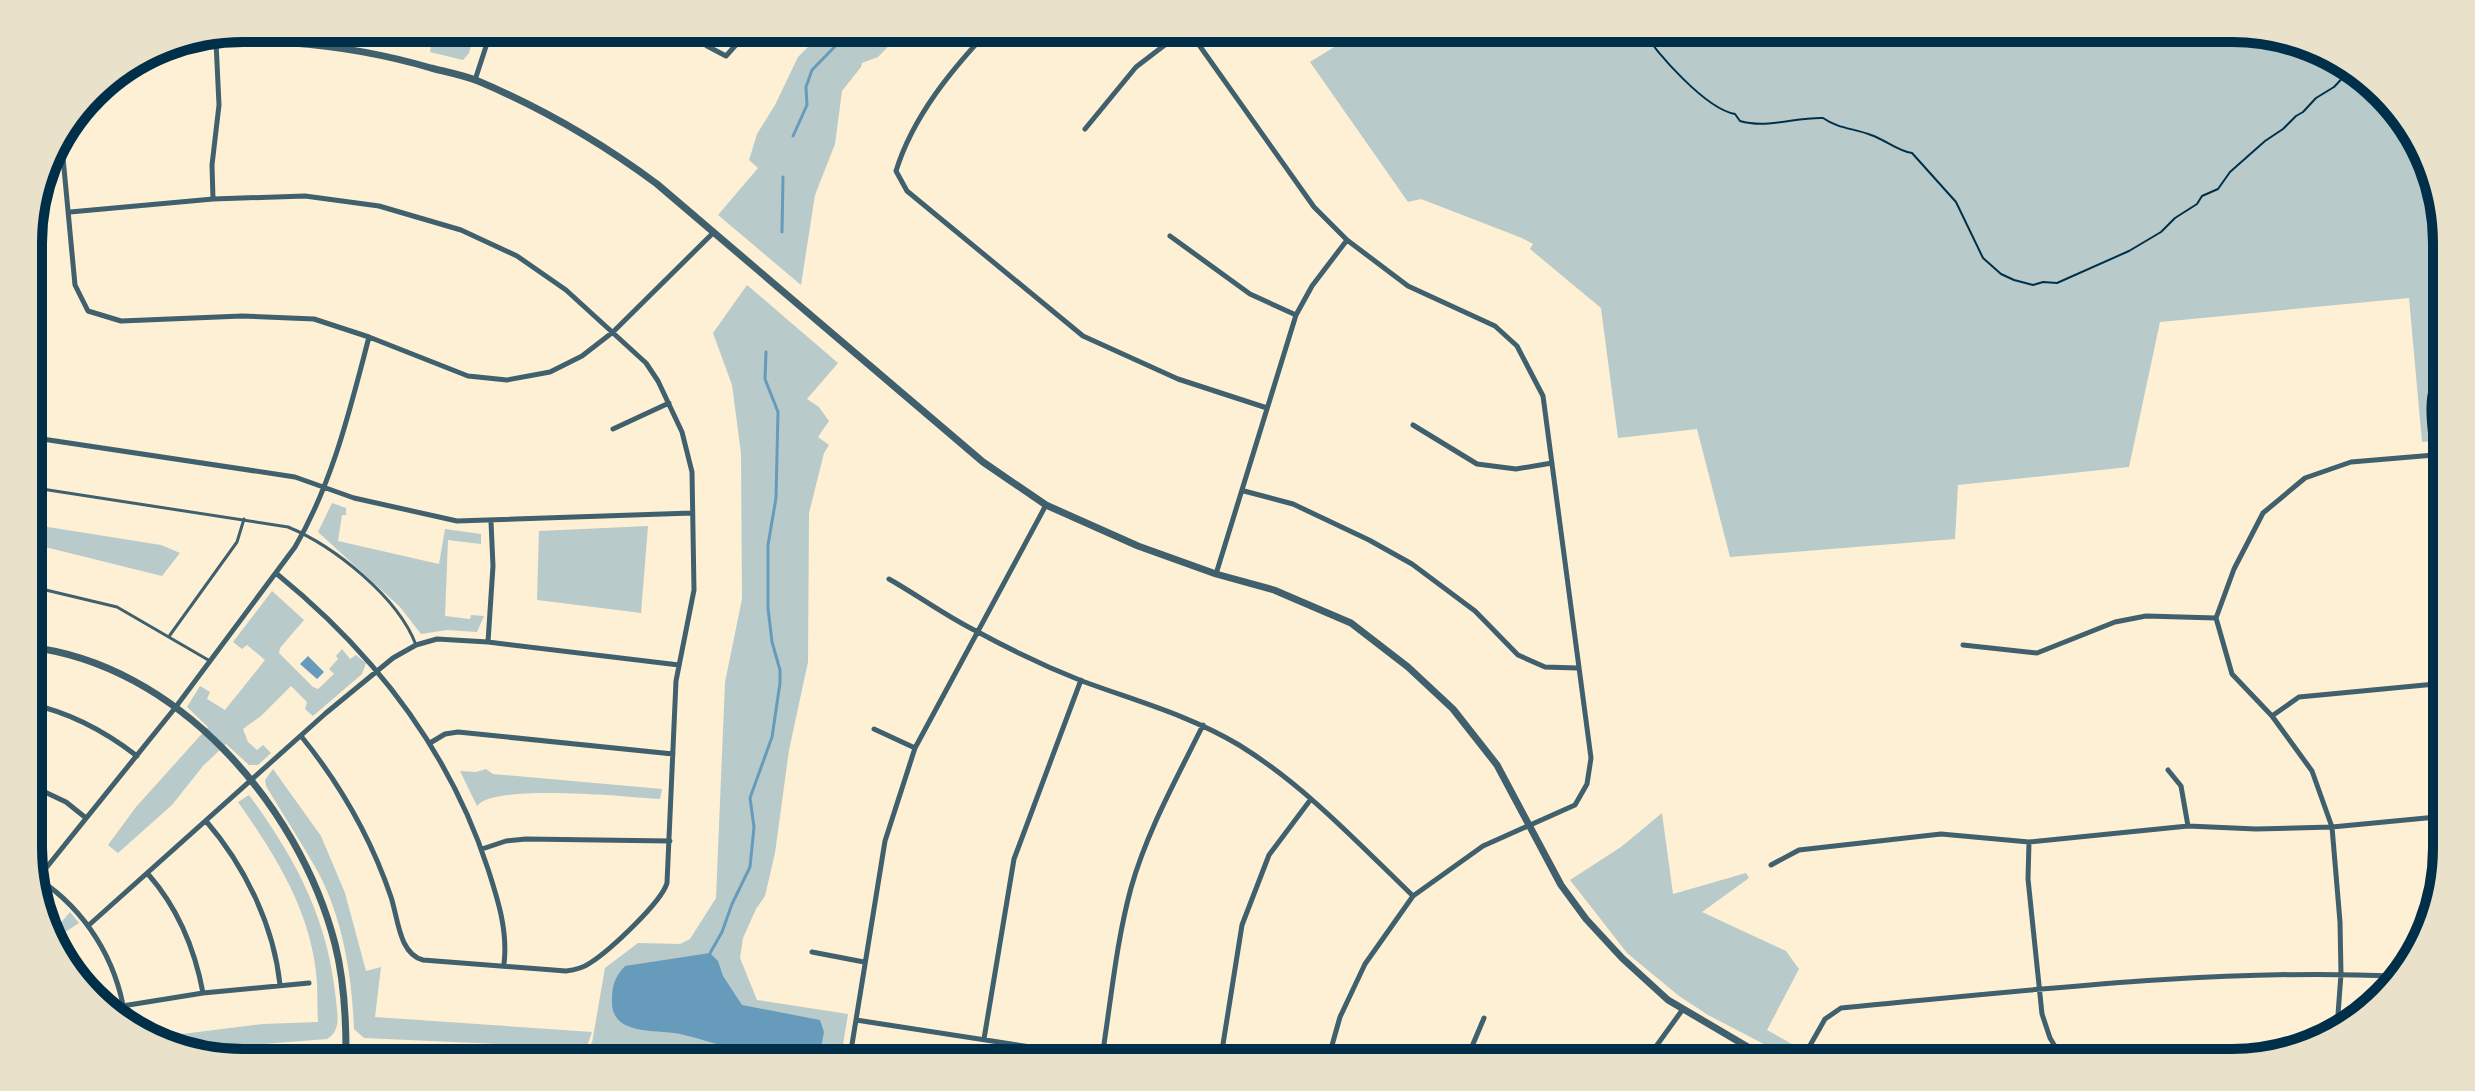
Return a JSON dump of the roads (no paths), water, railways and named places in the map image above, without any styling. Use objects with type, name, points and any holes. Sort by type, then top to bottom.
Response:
[{"type":"street","points":[[239,42],[293,43],[383,55],[475,80],[525,103],[614,151],[657,184],[983,462],[1046,505],[1138,546],[1216,574],[1274,590],[1351,623],[1408,667],[1462,720],[1497,765],[1561,885],[1586,919],[1622,958],[1668,1000],[1751,1049]]},
{"type":"street","points":[[475,80],[487,42]]},
{"type":"street","points":[[702,42],[726,56],[738,42]]},
{"type":"street","points":[[978,42],[953,69],[904,145],[896,171],[907,191],[1083,336],[1178,379],[1267,408]]},
{"type":"street","points":[[1085,129],[1136,67],[1169,42]]},
{"type":"street","points":[[1197,42],[1314,207],[1347,240],[1408,286],[1495,326],[1517,346],[1543,396],[1552,463],[1591,758],[1587,784],[1575,805],[1483,846],[1413,896],[1365,964],[1340,1017],[1331,1049]]},
{"type":"street","points":[[213,199],[212,165],[219,105],[216,44]]},
{"type":"street","points":[[63,155],[75,285],[88,311],[121,321],[242,316],[314,319],[468,376],[507,380],[550,372],[582,356],[613,332],[713,233]]},
{"type":"street","points":[[70,212],[213,199],[320,198],[379,206],[461,230],[517,256],[566,290],[651,369],[669,403],[689,452],[694,590],[679,665],[667,883],[661,897],[593,961],[579,969],[561,971],[504,964],[423,960],[410,954],[365,834],[340,790],[301,736]]},
{"type":"street","points":[[1170,236],[1250,294],[1296,315]]},
{"type":"street","points":[[1216,574],[1296,315],[1312,286],[1347,240]]},
{"type":"street","points":[[44,871],[175,708],[277,574],[303,533],[325,487],[369,337]]},
{"type":"street","points":[[613,429],[669,403]]},
{"type":"street","points":[[1413,425],[1477,464],[1516,469],[1552,463]]},
{"type":"street","points":[[42,439],[268,472],[303,479],[354,498],[457,521],[692,513]]},
{"type":"street","points":[[2338,1018],[2340,922],[2332,827],[2312,771],[2272,716],[2232,674],[2216,618],[2234,569],[2263,513],[2305,478],[2351,462],[2432,455],[2433,464]]},
{"type":"street","points":[[1244,491],[1293,504],[1412,564],[1475,611],[1518,655],[1545,667],[1577,668]]},
{"type":"street","points":[[851,1049],[885,841],[915,748],[1046,505]]},
{"type":"street","points":[[488,642],[493,566],[491,522]]},
{"type":"street","points":[[277,574],[339,628],[377,671],[430,743],[457,792],[482,849],[503,920],[506,943],[504,964]]},
{"type":"street","points":[[889,579],[976,632],[1081,680],[1203,725],[1273,767],[1413,896]]},
{"type":"street","points":[[1963,645],[2037,653],[2115,622],[2146,616],[2216,618]]},
{"type":"street","points":[[89,925],[301,736],[377,671],[416,645],[437,639],[488,642],[679,665]]},
{"type":"street","points":[[42,648],[97,663],[138,684],[175,708],[251,781],[293,843],[329,923],[342,981],[346,1049]]},
{"type":"street","points":[[984,1039],[1014,859],[1081,680]]},
{"type":"street","points":[[2272,716],[2299,697],[2433,684]]},
{"type":"street","points":[[42,708],[75,719],[137,756]]},
{"type":"street","points":[[1103,1049],[1131,888],[1153,828],[1203,725]]},
{"type":"street","points":[[874,729],[915,748]]},
{"type":"street","points":[[430,743],[445,734],[458,732],[673,754]]},
{"type":"street","points":[[2168,770],[2181,786],[2188,826]]},
{"type":"street","points":[[42,791],[66,802],[86,818]]},
{"type":"street","points":[[1222,1049],[1242,925],[1269,855],[1311,799]]},
{"type":"street","points":[[1771,865],[1799,850],[1941,834],[2029,842],[2188,826],[2256,829],[2332,827],[2433,817]]},
{"type":"street","points":[[206,821],[238,866],[257,903],[273,947],[280,985]]},
{"type":"street","points":[[482,849],[519,839],[670,841]]},
{"type":"street","points":[[2029,842],[2028,879],[2038,990],[2042,1014],[2057,1049]]},
{"type":"street","points":[[148,874],[172,908],[186,936],[203,993]]},
{"type":"street","points":[[46,885],[89,925],[116,976],[123,1005]]},
{"type":"street","points":[[812,952],[864,962]]},
{"type":"street","points":[[1808,1049],[1825,1019],[1841,1008],[2194,979],[2341,974],[2386,976]]},
{"type":"street","points":[[120,1006],[203,993],[309,983]]},
{"type":"street","points":[[1654,1049],[1683,1009]]},
{"type":"street","points":[[1471,1049],[1484,1018]]},
{"type":"street","points":[[856,1020],[1050,1049]]},
{"type":"lane","points":[[42,489],[282,525],[303,533],[330,549],[367,581],[405,622],[416,645]]},
{"type":"lane","points":[[170,635],[237,542],[244,519]]},
{"type":"lane","points":[[42,589],[117,607],[210,661]]},
{"type":"water","points":[[308,656],[324,672],[317,679],[300,664]]},
{"type":"water","points":[[710,953],[718,961],[723,976],[742,1005],[820,1020],[824,1032],[821,1049],[734,1049],[680,1034],[626,1025],[613,1012],[612,1000],[616,978],[625,966]]},
{"type":"waterway","points":[[793,136],[807,105],[806,87],[812,70],[839,42]]},
{"type":"waterway","points":[[782,232],[783,177]]},
{"type":"waterway","points":[[709,955],[750,867],[754,827],[750,798],[772,737],[780,683],[768,608],[768,545],[776,498],[778,412],[765,379],[766,352]]}]
